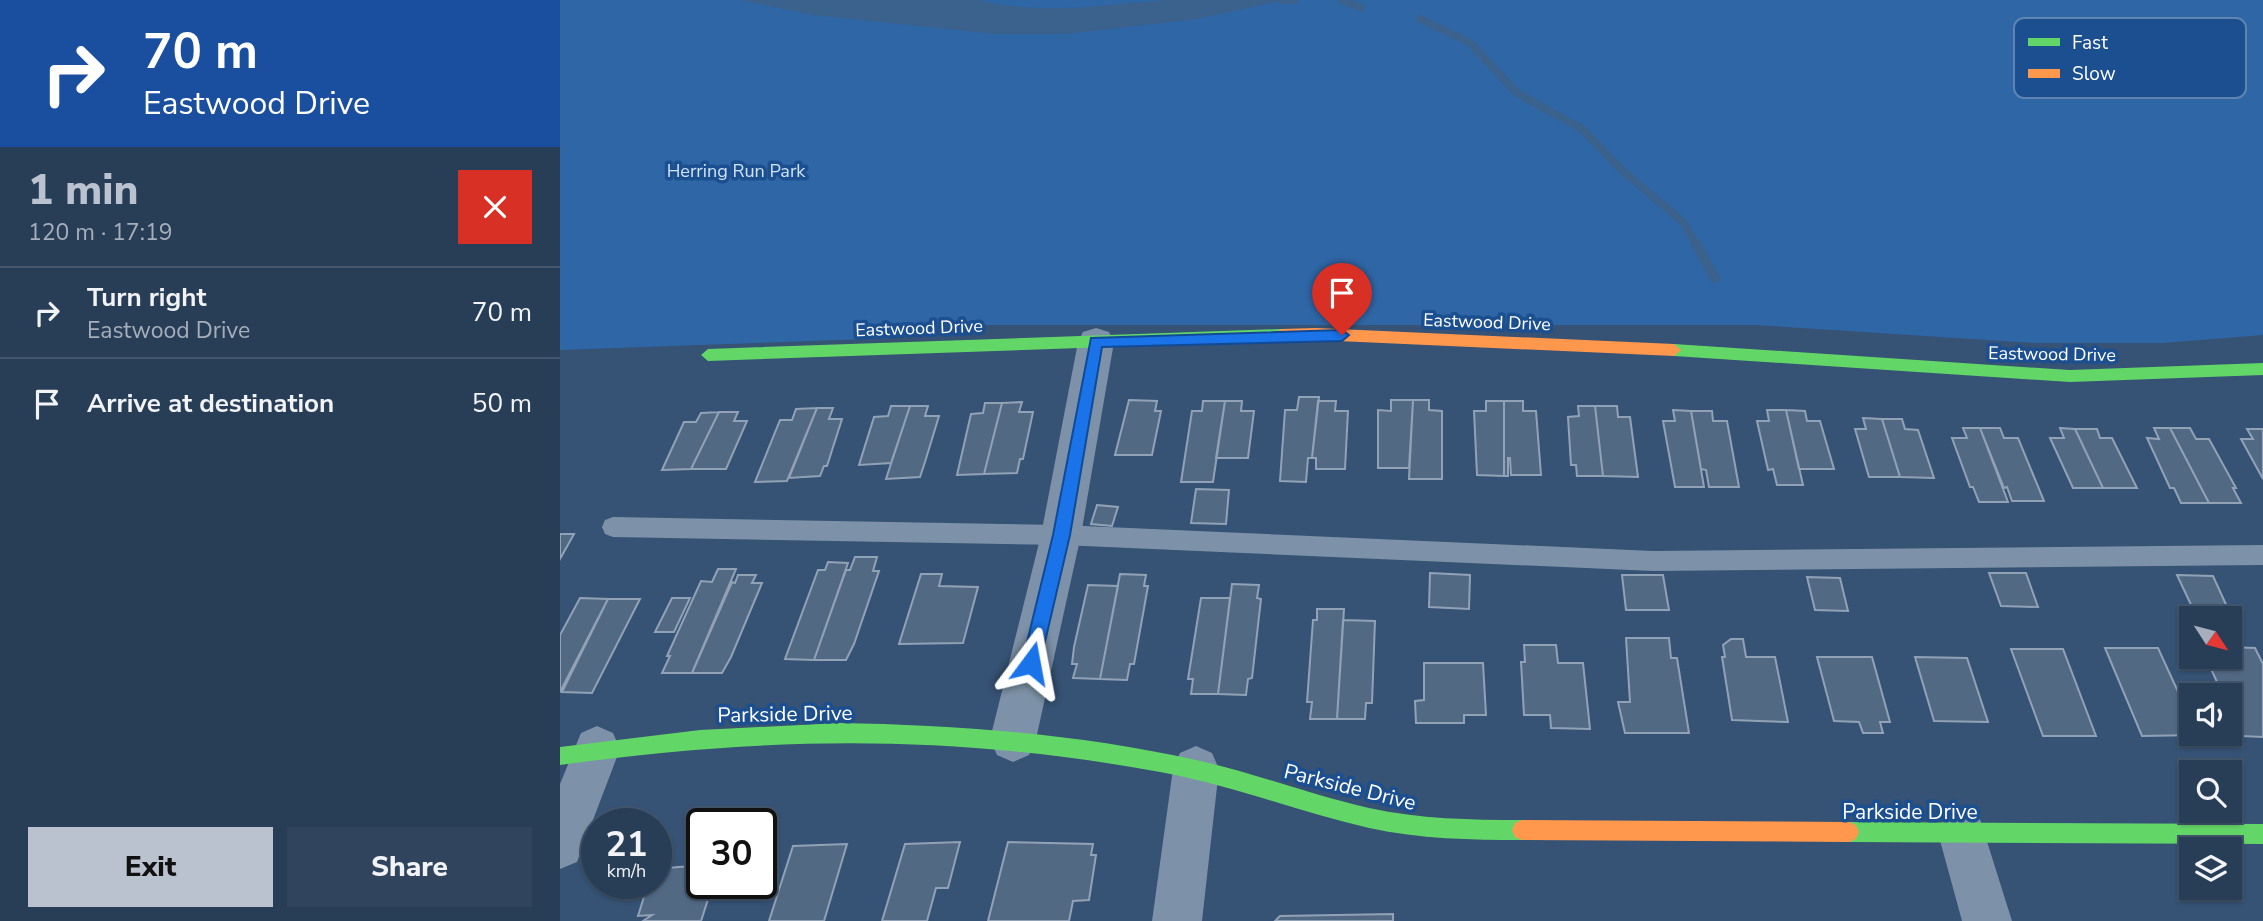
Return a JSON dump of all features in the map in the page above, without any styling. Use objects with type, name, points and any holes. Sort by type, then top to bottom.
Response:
[{"type":"street","name":"Eastwood Drive","points":[[708,355],[1316,334],[1599,345],[2056,375],[2263,369]]},
{"type":"street","points":[[1013,739],[1061,535],[1096,342]]},
{"type":"street","name":"Parkside Drive","points":[[578,752],[691,737],[772,733],[848,732],[1013,739],[1196,769],[1388,822],[1457,830],[2263,834]]},
{"type":"street","points":[[560,845],[578,752]]},
{"type":"street","points":[[1177,921],[1196,769]]},
{"type":"street","points":[[1962,833],[1987,921]]},
{"type":"lane","points":[[613,527],[1061,535],[1653,561],[2263,555]]},
{"type":"green space","name":"Herring Run Park","points":[[560,0],[2263,0],[2263,335],[2163,343],[2033,343],[1755,325],[900,325],[895,338],[560,350]]},
{"type":"shaded area","points":[[739,0],[979,0],[1002,5],[1049,8],[1167,0],[1285,0],[1197,19],[1066,34],[996,34],[813,15]]},
{"type":"building","points":[[1299,397],[1319,397],[1312,458],[1308,458],[1306,482],[1280,481],[1285,410],[1297,410]]},
{"type":"building","points":[[1129,400],[1157,401],[1155,411],[1161,411],[1152,455],[1115,455]]},
{"type":"building","points":[[1391,400],[1413,400],[1409,468],[1378,468],[1378,410],[1391,411]]},
{"type":"building","points":[[1413,400],[1429,400],[1429,410],[1442,411],[1442,479],[1409,479]]},
{"type":"building","points":[[1203,401],[1225,401],[1213,482],[1181,482],[1192,411],[1202,411]]},
{"type":"building","points":[[1225,401],[1242,401],[1241,411],[1254,411],[1248,458],[1216,458]]},
{"type":"building","points":[[1318,401],[1336,401],[1335,411],[1348,411],[1345,469],[1316,469],[1316,458],[1312,458]]},
{"type":"building","points":[[1486,401],[1504,401],[1504,476],[1477,475],[1474,411],[1486,411]]},
{"type":"building","points":[[1504,401],[1523,401],[1523,411],[1536,411],[1541,475],[1511,475],[1508,458],[1508,476],[1504,476]]},
{"type":"building","points":[[1022,402],[1019,412],[1033,412],[1023,459],[1020,459],[1017,473],[984,474],[1002,403]]},
{"type":"building","points":[[985,403],[1002,403],[984,474],[957,475],[971,414],[983,413]]},
{"type":"building","points":[[891,406],[910,406],[891,463],[859,465],[874,417],[888,416]]},
{"type":"building","points":[[910,406],[928,406],[925,416],[939,416],[925,462],[920,477],[886,479]]},
{"type":"building","points":[[1578,406],[1595,406],[1603,476],[1577,476],[1576,465],[1571,465],[1568,417],[1579,416]]},
{"type":"building","points":[[1595,406],[1617,406],[1618,417],[1630,417],[1638,477],[1603,476]]},
{"type":"building","points":[[817,408],[787,481],[755,482],[780,420],[792,420],[796,409]]},
{"type":"building","points":[[817,408],[833,408],[829,419],[842,419],[827,466],[824,466],[820,476],[789,478]]},
{"type":"building","points":[[1673,410],[1691,411],[1704,487],[1675,487],[1663,421],[1675,421]]},
{"type":"building","points":[[1767,410],[1786,410],[1803,485],[1777,485],[1773,469],[1768,470],[1757,421],[1769,421]]},
{"type":"building","points":[[1786,410],[1805,411],[1807,421],[1820,421],[1834,469],[1799,469]]},
{"type":"building","points":[[1691,411],[1712,411],[1713,421],[1727,421],[1739,487],[1709,487],[1706,470],[1701,469]]},
{"type":"building","points":[[719,412],[691,469],[662,470],[684,422],[696,422],[701,413]]},
{"type":"building","points":[[719,412],[738,412],[734,421],[747,421],[726,469],[691,469]]},
{"type":"building","points":[[1863,418],[1882,419],[1900,477],[1869,477],[1855,429],[1866,429]]},
{"type":"building","points":[[1882,419],[1902,419],[1905,429],[1918,430],[1934,478],[1900,477]]},
{"type":"building","points":[[1963,428],[1980,428],[2008,502],[1979,502],[1973,487],[1970,487],[1952,438],[1967,438]]},
{"type":"building","points":[[1980,428],[2000,428],[2004,438],[2018,438],[2044,501],[2012,501],[2007,487],[2004,488]]},
{"type":"building","points":[[2060,428],[2075,429],[2103,488],[2073,488],[2050,438],[2064,438]]},
{"type":"building","points":[[2154,428],[2170,428],[2209,503],[2181,503],[2174,488],[2170,488],[2147,438],[2159,439]]},
{"type":"building","points":[[2170,428],[2190,428],[2196,439],[2209,439],[2236,488],[2233,488],[2241,503],[2209,503]]},
{"type":"building","points":[[2075,429],[2097,429],[2100,438],[2112,438],[2137,488],[2103,488]]},
{"type":"building","points":[[2247,429],[2263,429],[2263,479],[2241,439],[2253,439]]},
{"type":"building","points":[[1196,489],[1229,490],[1226,524],[1191,523]]},
{"type":"building","points":[[1097,505],[1118,507],[1112,526],[1091,524]]},
{"type":"building","points":[[560,534],[574,534],[560,559]]},
{"type":"building","points":[[855,557],[877,557],[873,571],[879,571],[854,644],[846,660],[814,660],[846,570],[850,570]]},
{"type":"building","points":[[828,562],[848,563],[814,660],[785,659],[818,570],[825,570]]},
{"type":"building","points":[[718,569],[736,569],[692,673],[662,673],[701,581],[712,582]]},
{"type":"building","points":[[1430,573],[1470,575],[1469,609],[1429,607]]},
{"type":"building","points":[[1989,573],[2026,573],[2038,607],[2001,606]]},
{"type":"building","points":[[921,574],[942,574],[939,586],[978,587],[963,643],[899,644]]},
{"type":"building","points":[[1120,574],[1146,575],[1144,586],[1148,586],[1134,664],[1130,664],[1127,680],[1100,679]]},
{"type":"building","points":[[738,575],[756,575],[752,583],[762,583],[731,657],[722,673],[692,673],[732,582],[735,583]]},
{"type":"building","points":[[1622,575],[1663,575],[1669,610],[1626,610]]},
{"type":"building","points":[[2177,575],[2213,576],[2227,606],[2192,606]]},
{"type":"building","points":[[1807,577],[1840,578],[1848,611],[1815,610]]},
{"type":"building","points":[[1232,584],[1259,585],[1257,598],[1261,599],[1252,678],[1248,679],[1246,695],[1218,694]]},
{"type":"building","points":[[1088,585],[1118,586],[1100,679],[1073,678],[1077,664],[1072,664],[1074,647]]},
{"type":"building","points":[[580,598],[608,599],[560,692],[560,635]]},
{"type":"building","points":[[672,598],[690,598],[674,632],[655,632]]},
{"type":"building","points":[[1201,598],[1230,598],[1218,694],[1191,694],[1193,679],[1188,679]]},
{"type":"building","points":[[608,599],[640,599],[592,693],[562,692]]},
{"type":"building","points":[[1317,609],[1344,609],[1337,719],[1310,719],[1312,702],[1307,702],[1313,620],[1317,620]]},
{"type":"building","points":[[1343,620],[1375,621],[1372,703],[1366,703],[1365,719],[1337,719]]},
{"type":"building","points":[[1626,638],[1669,638],[1671,658],[1677,658],[1689,733],[1625,733],[1618,702],[1630,702]]},
{"type":"building","points":[[1731,639],[1743,639],[1746,657],[1775,657],[1788,722],[1732,720],[1722,657],[1725,657],[1723,645]]},
{"type":"building","points":[[1524,645],[1556,645],[1558,663],[1583,663],[1590,729],[1551,728],[1550,715],[1524,715],[1521,662],[1525,662]]},
{"type":"building","points":[[2242,647],[2255,648],[2263,664],[2263,737],[2242,736],[2242,683],[2217,683],[2211,669],[2242,669]]},
{"type":"building","points":[[2105,648],[2158,648],[2179,694],[2179,735],[2142,736]]},
{"type":"building","points":[[2011,649],[2063,649],[2096,736],[2043,736]]},
{"type":"building","points":[[1817,657],[1872,657],[1890,722],[1880,722],[1883,733],[1863,733],[1859,722],[1834,721]]},
{"type":"building","points":[[1915,657],[1967,658],[1988,722],[1934,721]]},
{"type":"building","points":[[1424,663],[1483,663],[1486,715],[1464,715],[1464,723],[1416,723],[1415,701],[1424,700]]},
{"type":"building","points":[[960,842],[948,888],[936,888],[927,921],[882,921],[905,844]]},
{"type":"building","points":[[1008,842],[1093,844],[1091,855],[1096,855],[1089,900],[1073,901],[1069,921],[988,921]]},
{"type":"building","points":[[847,844],[824,921],[769,921],[793,846]]},
{"type":"building","points":[[686,866],[686,899],[708,899],[701,921],[643,921],[652,915],[638,916],[643,899],[672,899],[672,868]]},
{"type":"building","points":[[1393,914],[1393,921],[1275,921],[1280,916]]},
{"type":"waterway","points":[[1282,0],[1295,0]]},
{"type":"waterway","points":[[1342,0],[1361,8]]},
{"type":"waterway","points":[[1420,19],[1469,42],[1517,93],[1582,129],[1623,171],[1683,222],[1696,244]]},
{"type":"waterway","points":[[1695,242],[1715,278]]},
{"type":"traffic: fast","points":[[708,355],[1281,335]]},
{"type":"traffic: fast","points":[[1674,350],[2070,376],[2263,369]]},
{"type":"traffic: fast","points":[[560,756],[630,746],[769,735],[909,734],[978,738],[1048,745],[1181,766],[1352,814],[1406,825],[1472,830],[1522,830]]},
{"type":"traffic: fast","points":[[1849,832],[2263,834]]},
{"type":"traffic: slow","points":[[1281,335],[1316,334],[1674,350]]},
{"type":"traffic: slow","points":[[1522,830],[1849,832]]},
{"type":"route","points":[[1031,663],[1061,535],[1096,342],[1342,335]]}]
